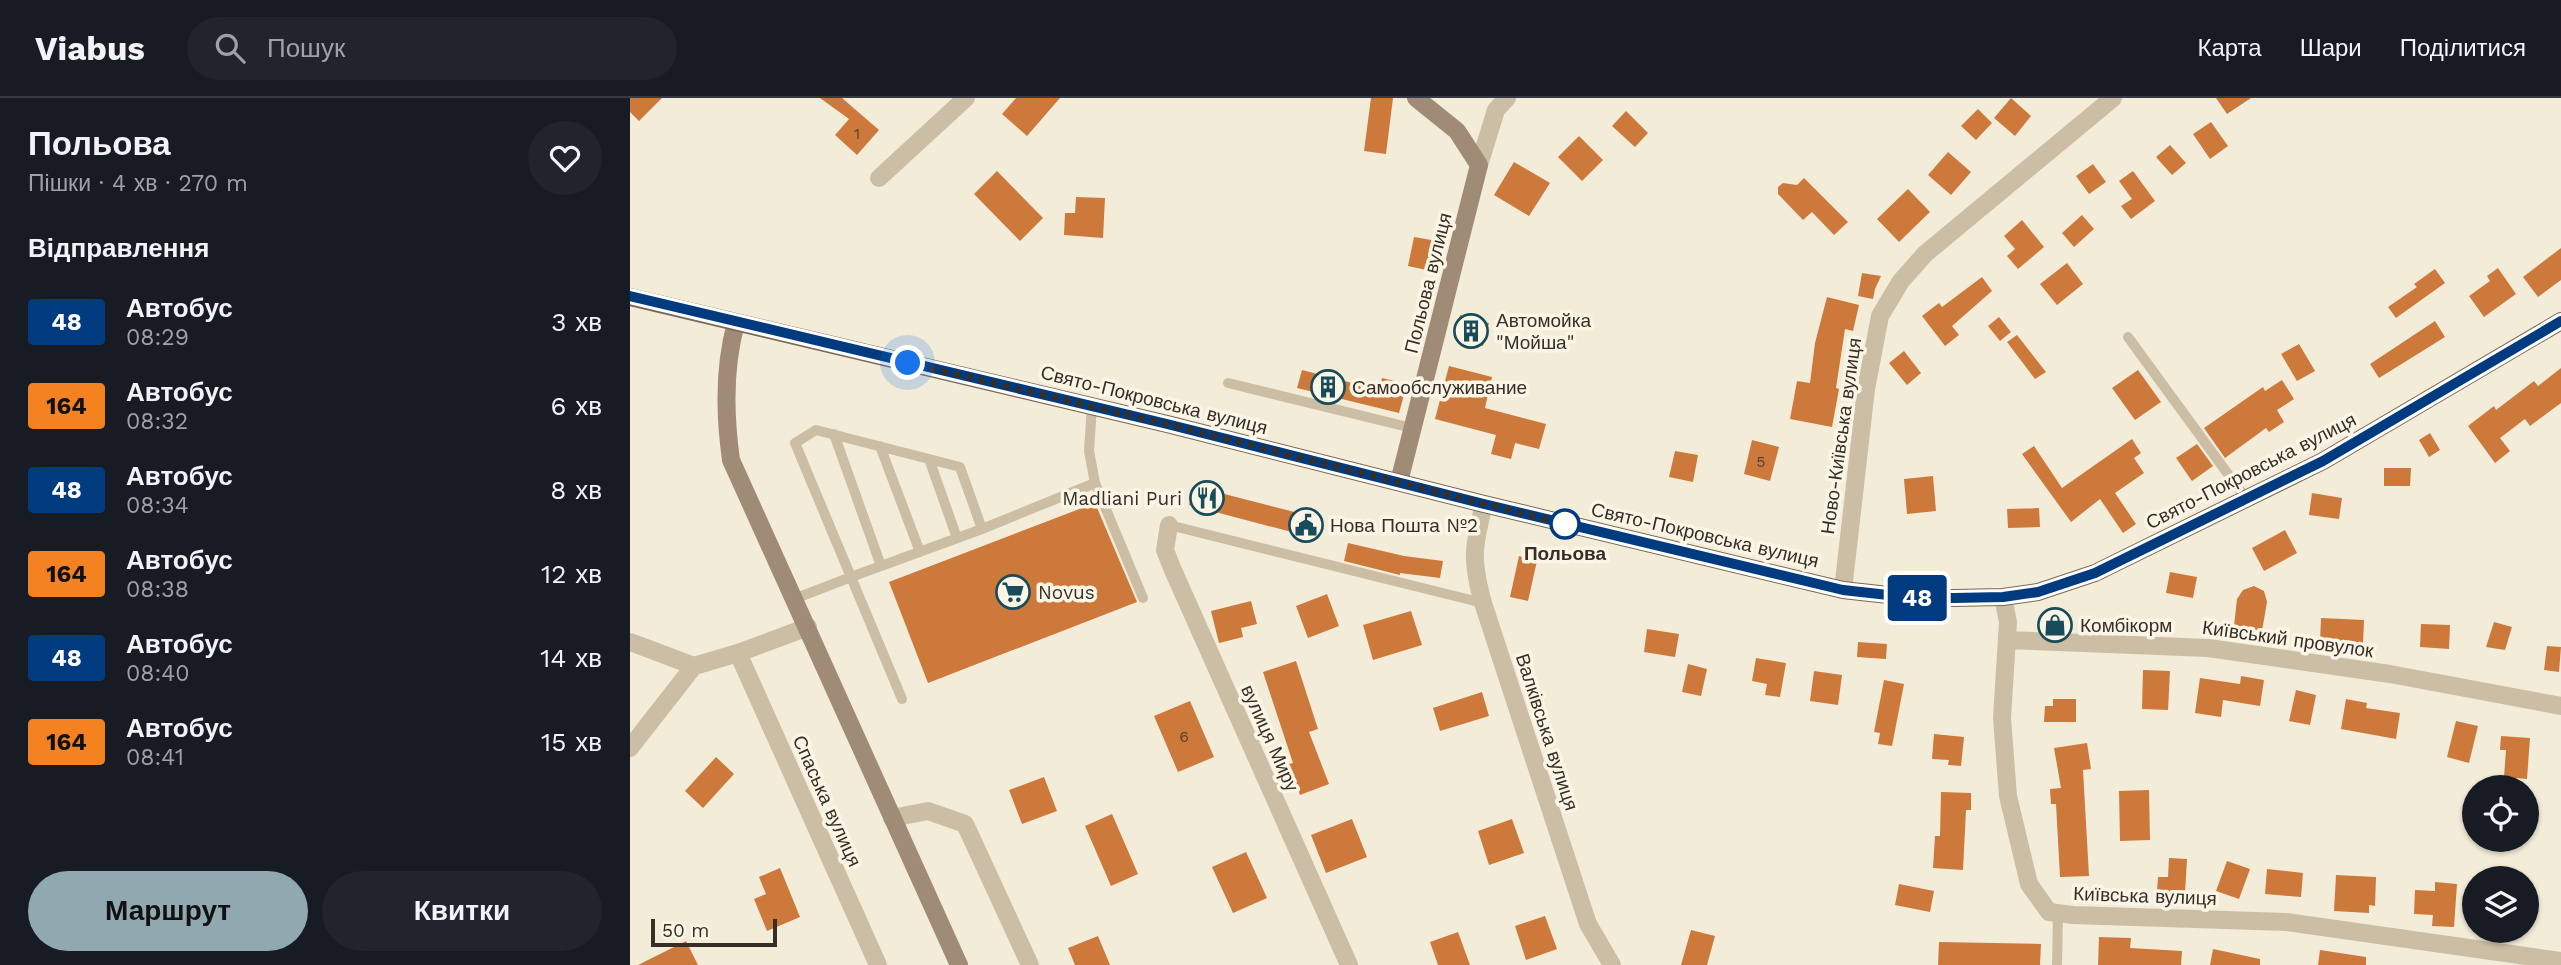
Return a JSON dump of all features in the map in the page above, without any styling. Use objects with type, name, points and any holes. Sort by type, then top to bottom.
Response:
[{"type":"main road","name":"Свято-Покровська вулиця","points":[[630,296],[1843,590],[1906,597],[2003,597],[2038,592],[2095,573],[2323,461],[2561,321]]},
{"type":"street","points":[[879,178],[966,98]]},
{"type":"street","points":[[1416,98],[1457,131],[1479,164]]},
{"type":"street","name":"Польова вулиця","points":[[1399,482],[1479,164],[1496,110],[1507,98]]},
{"type":"street","name":"Ново-Київська вулиця","points":[[1843,590],[1866,389],[1880,316],[1901,281],[1925,254],[2113,98]]},
{"type":"street","points":[[736,323],[730,344],[727,419],[731,460],[958,965]]},
{"type":"street","name":"Валківська вулиця","points":[[1484,504],[1474,544],[1474,569],[1483,603],[1588,924],[1612,965]]},
{"type":"street","name":"вулиця Миру","points":[[1169,525],[1165,550],[1172,568],[1349,965]]},
{"type":"street","name":"Київська вулиця","points":[[2003,597],[2008,622],[2002,718],[2008,796],[2029,884],[2049,912],[2286,922],[2505,958],[2561,961]]},
{"type":"street","points":[[630,748],[694,666],[808,627]]},
{"type":"street","name":"Київський провулок","points":[[2007,640],[2208,648],[2390,674],[2561,706]]},
{"type":"street","points":[[630,642],[694,666]]},
{"type":"street","name":"Спаська вулиця","points":[[738,653],[878,965]]},
{"type":"street","points":[[892,818],[928,811],[965,824],[1030,965]]},
{"type":"lane","points":[[2128,337],[2247,500]]},
{"type":"lane","points":[[1228,383],[1412,428]]},
{"type":"lane","points":[[1092,406],[1088,451],[1095,483],[1143,598]]},
{"type":"lane","points":[[902,699],[795,443],[816,430],[960,467],[982,529]]},
{"type":"lane","points":[[834,434],[881,566]]},
{"type":"lane","points":[[880,446],[920,552]]},
{"type":"lane","points":[[929,459],[957,538]]},
{"type":"lane","points":[[794,599],[982,529],[1095,483]]},
{"type":"lane","points":[[1169,525],[1483,603]]},
{"type":"lane","points":[[2057,965],[2058,913]]},
{"type":"building","points":[[630,98],[662,98],[639,121],[630,112]]},
{"type":"building","points":[[820,98],[842,98],[879,130],[857,155],[835,135],[849,119]]},
{"type":"building","points":[[1016,98],[1060,98],[1027,136],[1002,114]]},
{"type":"building","points":[[1371,98],[1393,98],[1386,154],[1364,151]]},
{"type":"building","points":[[2011,98],[2031,116],[2015,136],[1994,118]]},
{"type":"building","points":[[2216,98],[2251,98],[2227,114]]},
{"type":"building","points":[[1978,109],[1992,123],[1976,140],[1961,126]]},
{"type":"building","points":[[1626,111],[1648,133],[1635,147],[1612,126]]},
{"type":"building","points":[[2211,122],[2228,146],[2210,159],[2193,134]]},
{"type":"building","points":[[1579,136],[1603,160],[1582,181],[1558,157]]},
{"type":"building","points":[[2170,145],[2186,163],[2172,175],[2156,157]]},
{"type":"building","points":[[1948,152],[1971,172],[1951,195],[1928,175]]},
{"type":"building","points":[[1514,162],[1550,183],[1529,216],[1494,195]]},
{"type":"building","points":[[2093,164],[2106,182],[2089,194],[2076,176]]},
{"type":"building","points":[[997,171],[1043,218],[1020,241],[974,194]]},
{"type":"building","points":[[2133,171],[2155,201],[2131,219],[2121,206],[2132,199],[2119,181]]},
{"type":"building","points":[[1804,178],[1848,222],[1834,235],[1812,212],[1803,220],[1778,194],[1778,187],[1783,183],[1797,185]]},
{"type":"building","points":[[1908,189],[1930,212],[1899,242],[1877,219]]},
{"type":"building","points":[[1076,197],[1105,198],[1103,238],[1064,235],[1065,213],[1075,213]]},
{"type":"building","points":[[2082,215],[2094,229],[2074,247],[2062,233]]},
{"type":"building","points":[[2022,220],[2044,247],[2018,269],[2007,256],[2015,249],[2004,236]]},
{"type":"building","points":[[1414,237],[1437,241],[1431,271],[1408,266]]},
{"type":"building","points":[[2561,248],[2561,280],[2538,297],[2523,277]]},
{"type":"building","points":[[2067,263],[2083,284],[2057,305],[2040,284]]},
{"type":"building","points":[[2498,268],[2516,294],[2484,317],[2469,296],[2490,281],[2487,276]]},
{"type":"building","points":[[2435,269],[2445,283],[2396,318],[2388,307],[2417,287],[2414,284]]},
{"type":"building","points":[[1862,273],[1881,276],[1873,299],[1858,296]]},
{"type":"building","points":[[1982,277],[1992,291],[1952,326],[1959,335],[1945,346],[1922,316],[1939,303],[1942,307]]},
{"type":"building","points":[[1827,297],[1859,305],[1853,331],[1845,329],[1832,427],[1790,419],[1797,381],[1810,383],[1815,343]]},
{"type":"building","name":"Автомойка \"Мойша\"","points":[[1460,315],[1489,323],[1483,346],[1454,338]]},
{"type":"building","points":[[1999,317],[2011,332],[2000,341],[1988,326]]},
{"type":"building","points":[[2435,321],[2445,337],[2379,378],[2370,364]]},
{"type":"building","points":[[2017,335],[2046,372],[2035,379],[2007,342]]},
{"type":"building","points":[[2299,344],[2315,371],[2297,381],[2281,354]]},
{"type":"building","points":[[1904,351],[1921,373],[1907,385],[1889,363]]},
{"type":"building","points":[[1449,366],[1492,377],[1485,408],[1546,424],[1539,449],[1515,443],[1511,459],[1491,454],[1496,435],[1435,419]]},
{"type":"building","points":[[2561,368],[2561,403],[2530,426],[2525,419],[2500,438],[2510,451],[2495,463],[2468,426],[2494,406],[2496,410],[2534,381],[2538,386]]},
{"type":"building","points":[[1302,370],[1379,390],[1382,378],[1407,384],[1399,413],[1297,388]]},
{"type":"building","points":[[2138,370],[2161,402],[2135,420],[2112,388]]},
{"type":"building","points":[[2282,380],[2294,399],[2277,410],[2284,422],[2269,432],[2266,428],[2225,458],[2204,428],[2263,387],[2265,391]]},
{"type":"building","points":[[2430,433],[2440,450],[2429,457],[2419,440]]},
{"type":"building","points":[[2132,439],[2141,453],[2134,458],[2144,473],[2115,493],[2136,524],[2123,533],[2100,499],[2071,522],[2022,454],[2034,446],[2062,488]]},
{"type":"building","points":[[1752,440],[1779,447],[1770,481],[1744,474]]},
{"type":"building","points":[[2197,444],[2213,466],[2192,481],[2176,458]]},
{"type":"building","points":[[1675,451],[1698,455],[1693,482],[1669,477]]},
{"type":"building","points":[[2384,468],[2411,468],[2410,486],[2384,486]]},
{"type":"building","points":[[1933,476],[1936,511],[1907,514],[1904,479]]},
{"type":"building","points":[[1201,488],[1314,517],[1322,523],[1318,539],[1189,505],[1192,493]]},
{"type":"building","points":[[2312,493],[2342,498],[2339,519],[2309,515]]},
{"type":"building","name":"Novus","points":[[1095,503],[1137,602],[928,683],[889,582]]},
{"type":"building","points":[[2039,508],[2040,527],[2008,528],[2007,509]]},
{"type":"building","points":[[2285,530],[2297,553],[2264,571],[2252,548]]},
{"type":"building","points":[[1348,543],[1404,556],[1443,561],[1440,578],[1400,575],[1344,561]]},
{"type":"building","points":[[1519,556],[1537,561],[1528,601],[1510,597]]},
{"type":"building","points":[[2170,572],[2197,577],[2193,598],[2166,593]]},
{"type":"building","points":[[2254,586],[2264,591],[2267,602],[2262,631],[2234,626],[2237,599],[2243,590]]},
{"type":"building","points":[[1327,594],[1339,626],[1308,638],[1296,606]]},
{"type":"building","points":[[1251,601],[1257,624],[1241,628],[1243,637],[1219,643],[1211,611]]},
{"type":"building","points":[[1411,611],[1422,645],[1373,660],[1363,625]]},
{"type":"building","points":[[2321,618],[2364,620],[2363,644],[2320,642]]},
{"type":"building","points":[[2494,622],[2512,627],[2505,650],[2486,647]]},
{"type":"building","points":[[2421,624],[2450,625],[2449,649],[2420,647]]},
{"type":"building","points":[[1647,629],[1679,634],[1675,657],[1644,652]]},
{"type":"building","points":[[1858,642],[1887,644],[1886,659],[1857,657]]},
{"type":"building","points":[[2547,646],[2561,647],[2559,672],[2544,670]]},
{"type":"building","points":[[1756,658],[1786,663],[1780,697],[1765,695],[1767,684],[1752,681]]},
{"type":"building","points":[[1296,661],[1318,729],[1309,732],[1329,784],[1300,795],[1289,764],[1293,763],[1263,672]]},
{"type":"building","points":[[1688,664],[1707,669],[1701,696],[1682,692]]},
{"type":"building","points":[[2143,670],[2170,671],[2168,710],[2142,709]]},
{"type":"building","points":[[1814,671],[1842,675],[1838,705],[1810,701]]},
{"type":"building","points":[[2241,676],[2264,680],[2260,706],[2223,700],[2221,717],[2195,713],[2200,678],[2240,684]]},
{"type":"building","points":[[1884,680],[1904,684],[1892,746],[1878,744],[1880,733],[1874,732]]},
{"type":"building","points":[[2296,690],[2316,695],[2310,725],[2289,721]]},
{"type":"building","points":[[1482,692],[1489,716],[1440,731],[1433,708]]},
{"type":"building","points":[[2053,699],[2076,699],[2076,722],[2044,722],[2045,706],[2053,706]]},
{"type":"building","points":[[2346,699],[2367,703],[2366,708],[2400,713],[2396,739],[2341,729]]},
{"type":"building","points":[[1190,701],[1214,757],[1178,772],[1154,716]]},
{"type":"building","points":[[2456,721],[2478,726],[2469,763],[2447,757]]},
{"type":"building","points":[[1934,734],[1964,737],[1961,766],[1948,765],[1949,760],[1932,759]]},
{"type":"building","points":[[2501,736],[2530,738],[2527,775],[2504,775],[2506,750],[2500,750]]},
{"type":"building","points":[[2087,743],[2091,769],[2083,770],[2089,876],[2060,877],[2056,804],[2051,804],[2050,789],[2061,788],[2054,748]]},
{"type":"building","points":[[716,757],[734,774],[703,808],[685,791]]},
{"type":"building","points":[[1044,777],[1057,811],[1022,824],[1009,790]]},
{"type":"building","points":[[2149,790],[2150,840],[2120,841],[2119,791]]},
{"type":"building","points":[[1941,792],[1971,793],[1971,810],[1966,810],[1963,870],[1933,868],[1935,836],[1940,836]]},
{"type":"building","points":[[1112,814],[1138,874],[1111,886],[1085,826]]},
{"type":"building","points":[[1352,819],[1367,857],[1326,873],[1311,835]]},
{"type":"building","points":[[1512,819],[1524,853],[1489,865],[1478,831]]},
{"type":"building","points":[[1246,852],[1267,898],[1233,913],[1212,867]]},
{"type":"building","points":[[2169,858],[2187,859],[2185,893],[2157,891],[2158,877],[2168,877]]},
{"type":"building","points":[[2227,861],[2250,869],[2239,899],[2216,891]]},
{"type":"building","points":[[780,868],[800,917],[767,931],[754,899],[766,894],[759,877]]},
{"type":"building","points":[[2267,869],[2303,873],[2301,897],[2265,894]]},
{"type":"building","points":[[2336,875],[2376,877],[2375,906],[2369,905],[2369,913],[2334,911]]},
{"type":"building","points":[[2435,882],[2457,884],[2454,927],[2432,926],[2433,915],[2414,914],[2415,890],[2435,891]]},
{"type":"building","points":[[1899,884],[1934,891],[1930,912],[1895,905]]},
{"type":"building","points":[[1545,916],[1557,949],[1526,960],[1515,926]]},
{"type":"building","points":[[1691,930],[1715,936],[1707,965],[1681,965]]},
{"type":"building","points":[[1458,932],[1470,965],[1438,965],[1430,942]]},
{"type":"building","points":[[1098,936],[1110,965],[1075,965],[1068,948]]},
{"type":"building","points":[[2099,937],[2131,938],[2130,948],[2182,951],[2181,965],[2098,965]]},
{"type":"building","points":[[686,941],[698,965],[638,965]]},
{"type":"building","points":[[1939,942],[2041,944],[2040,965],[1938,965]]},
{"type":"building","points":[[2213,949],[2260,959],[2260,965],[2210,965]]},
{"type":"building","points":[[2320,950],[2366,957],[2366,965],[2318,965]]},
{"type":"bus line","name":"48","points":[[630,296],[1843,590],[1906,597],[1954,598],[2003,597],[2038,592],[2095,573],[2323,461],[2561,321]]},
{"type":"place","name":"Автомойка \"Мойша\"","points":[[1471,331]]},
{"type":"place","name":"Самообслуживание","points":[[1328,387]]},
{"type":"place","name":"Madliani Puri","points":[[1207,498]]},
{"type":"place","name":"Польова","points":[[1565,524]]},
{"type":"place","name":"Нова Пошта №2","points":[[1306,525]]},
{"type":"place","name":"Novus","points":[[1013,592]]},
{"type":"place","name":"Комбікорм","points":[[2055,625]]},
{"type":"route","points":[[908,363],[1167,424],[1565,524]]}]
